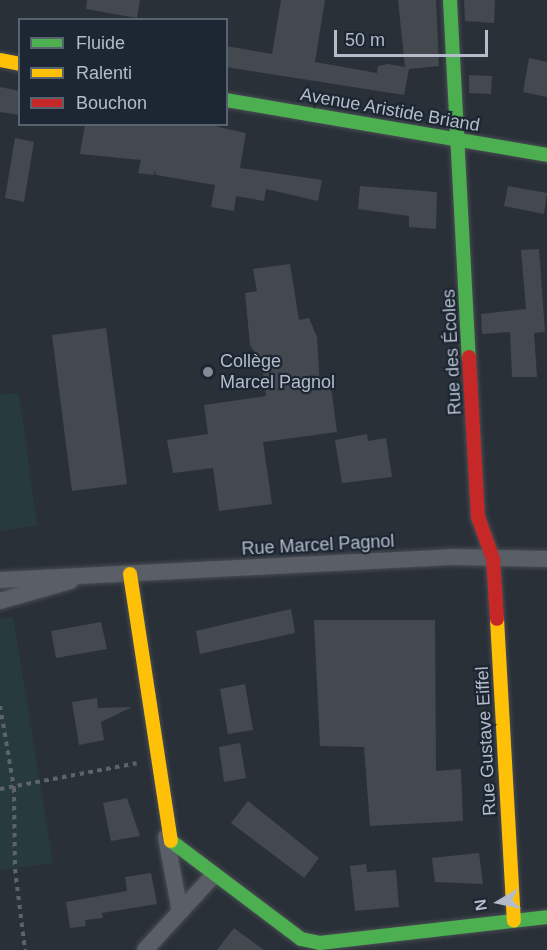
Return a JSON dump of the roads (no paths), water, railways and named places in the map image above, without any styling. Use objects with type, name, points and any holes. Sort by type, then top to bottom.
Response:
[{"type":"street","name":"Rue des Écoles","points":[[450,0],[460,141],[478,517],[492,559]]},
{"type":"street","points":[[0,60],[18,64]]},
{"type":"street","name":"Avenue Aristide Briand","points":[[228,100],[547,155]]},
{"type":"street","name":"Rue Marcel Pagnol","points":[[0,580],[492,559],[547,559]]},
{"type":"street","name":"Rue Gustave Eiffel","points":[[492,559],[514,921]]},
{"type":"street","points":[[130,574],[166,837],[180,912]]},
{"type":"street","name":"Rue Marcel Pagnol","points":[[0,601],[92,576]]},
{"type":"street","points":[[166,837],[212,877],[301,939],[320,943],[547,917]]},
{"type":"street","points":[[145,950],[212,877]]},
{"type":"place","name":"Collège Marcel Pagnol","points":[[208,372]]}]
